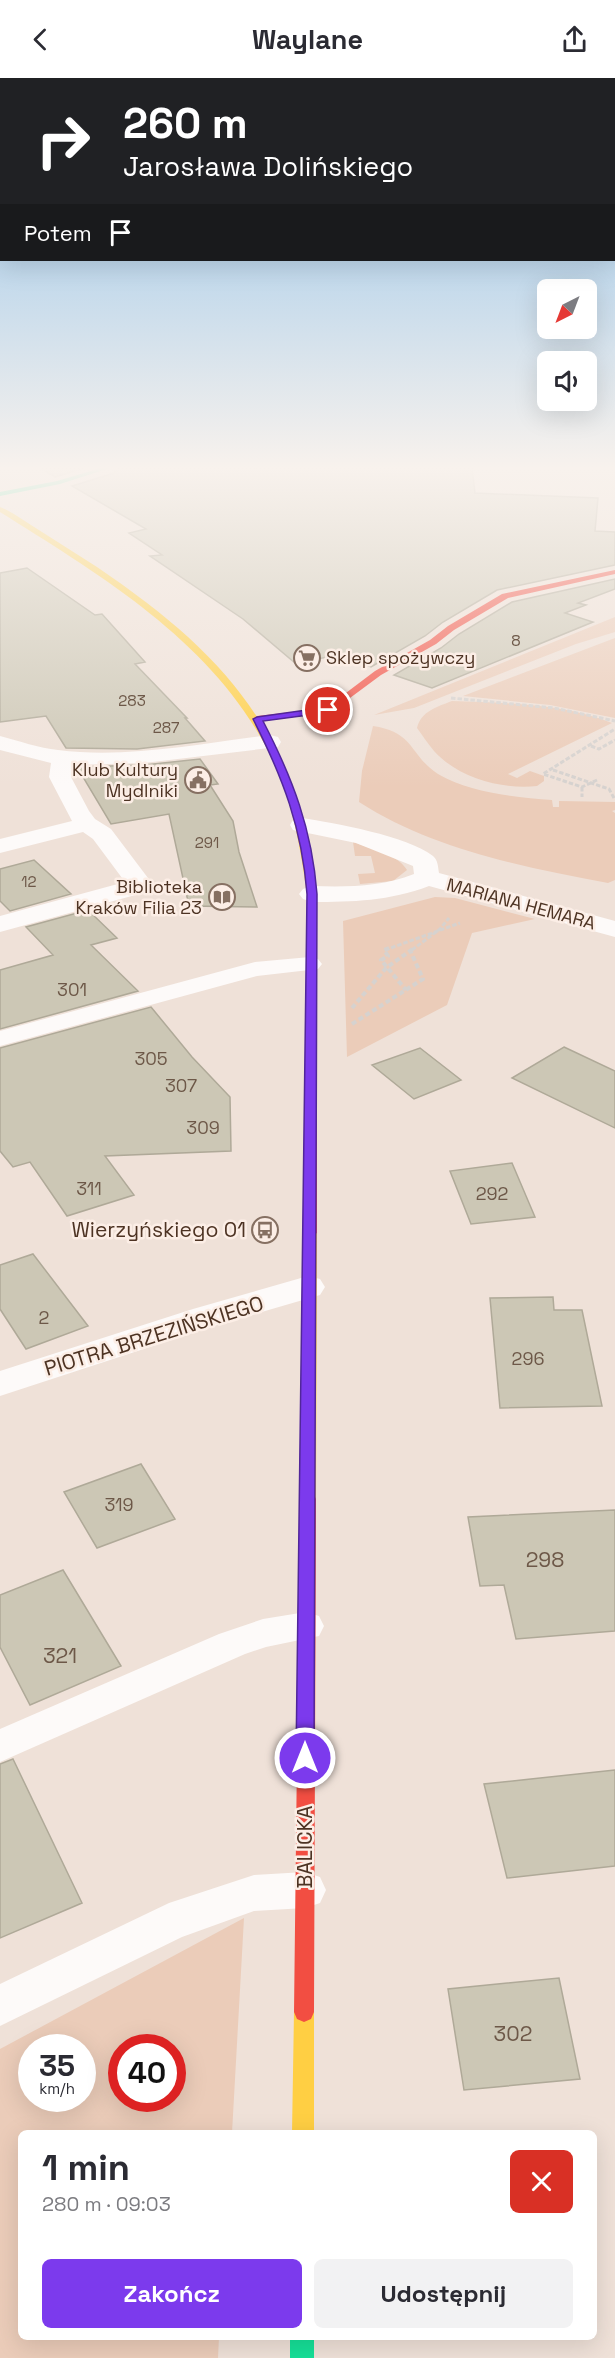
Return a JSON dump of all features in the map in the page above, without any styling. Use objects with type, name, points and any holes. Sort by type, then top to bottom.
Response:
[{"type":"street","name":"BALICKA","points":[[102,574],[168,622],[205,655],[257,719],[270,742],[292,794],[302,825],[309,860],[312,894],[303,2130]]},
{"type":"street","points":[[257,719],[328,710],[378,673],[433,642],[450,628],[505,596],[604,574]]},
{"type":"street","points":[[0,743],[65,758],[159,755],[270,742]]},
{"type":"street","points":[[0,924],[141,886],[102,834],[87,824],[78,813],[60,777],[60,766],[65,758]]},
{"type":"street","points":[[0,846],[87,824]]},
{"type":"street","name":"MARIANA HEMARA","points":[[302,825],[344,831],[405,851],[425,862],[427,878]]},
{"type":"street","name":"MARIANA HEMARA","points":[[312,894],[384,893],[401,889],[427,878],[615,929]]},
{"type":"street","name":"PIOTRA BRZEZIŃSKIEGO","points":[[0,1384],[205,1317],[308,1287]]},
{"type":"street","points":[[302,2340],[302,2358]]},
{"type":"lane","points":[[0,1039],[255,969],[282,964],[310,964]]},
{"type":"lane","points":[[0,1746],[232,1644],[263,1634],[306,1626]]},
{"type":"lane","points":[[0,2006],[169,1922],[254,1893],[304,1890]]},
{"type":"path","points":[[451,698],[522,703],[615,721]]},
{"type":"path","points":[[597,780],[582,787],[543,774],[553,770],[591,746],[596,739],[615,729]]},
{"type":"path","points":[[591,746],[599,748],[615,740]]},
{"type":"path","points":[[553,770],[609,789],[614,798]]},
{"type":"path","points":[[582,787],[582,797]]},
{"type":"path","points":[[346,1015],[386,968],[440,929],[453,914]]},
{"type":"path","points":[[406,990],[381,960],[388,956],[384,950],[460,922]]},
{"type":"path","points":[[349,1026],[423,979],[410,950]]},
{"type":"shaded area","points":[[615,617],[615,632],[576,644],[414,708],[374,715]]},
{"type":"shaded area","points":[[615,638],[615,718],[550,705],[463,696]]},
{"type":"shaded area","points":[[452,701],[554,708],[574,711],[612,723],[508,774],[517,778],[530,771],[544,776],[544,781],[537,786],[510,786],[482,780],[455,768],[434,751],[417,728],[422,717],[435,708]]},
{"type":"shaded area","points":[[373,726],[397,733],[429,767],[438,774],[464,786],[508,795],[552,800],[553,807],[559,807],[559,801],[615,802],[615,810],[612,811],[615,813],[615,880],[608,883],[479,854],[417,832],[359,802],[362,771]]},
{"type":"shaded area","points":[[353,842],[397,859],[407,870],[393,881],[360,884],[358,874],[375,873],[371,856],[355,856]]},
{"type":"shaded area","points":[[435,897],[455,898],[535,919],[472,933],[447,1005],[347,1057],[343,921]]},
{"type":"shaded area","points":[[244,1918],[232,2130],[18,2130],[18,2340],[219,2340],[218,2358],[0,2358],[0,2049],[18,2039],[18,2112],[96,2112],[96,2034],[28,2034]]},
{"type":"building","points":[[0,574],[36,574],[95,615],[102,614],[145,662],[135,664],[187,718],[185,718],[205,741],[137,749],[66,748],[46,716],[0,722]]},
{"type":"building","points":[[177,574],[571,574],[497,590],[371,667],[339,655],[295,663],[243,619]]},
{"type":"building","points":[[615,579],[615,589],[578,603],[586,605],[565,613],[593,622],[432,688],[394,675],[512,602]]},
{"type":"building","points":[[200,759],[218,784],[210,785],[233,821],[239,852],[257,907],[189,906],[169,814],[111,824],[77,767],[144,765]]},
{"type":"building","points":[[34,860],[71,894],[10,911],[0,901],[0,869]]},
{"type":"building","points":[[88,910],[117,938],[91,945],[138,991],[0,1029],[0,970],[53,955],[26,927]]},
{"type":"building","points":[[151,1007],[192,1057],[230,1097],[231,1151],[105,1156],[134,1195],[67,1216],[30,1162],[13,1167],[0,1151],[0,1048]]},
{"type":"building","points":[[564,1047],[615,1071],[615,1128],[512,1078]]},
{"type":"building","points":[[420,1048],[461,1080],[414,1099],[372,1065]]},
{"type":"building","points":[[512,1163],[535,1217],[471,1224],[450,1171]]},
{"type":"building","points":[[33,1254],[88,1326],[26,1349],[0,1309],[0,1265]]},
{"type":"building","points":[[553,1297],[554,1310],[582,1310],[602,1406],[500,1408],[490,1298]]},
{"type":"building","points":[[141,1464],[175,1519],[97,1548],[64,1492]]},
{"type":"building","points":[[615,1510],[615,1631],[516,1639],[504,1585],[480,1586],[468,1517]]},
{"type":"building","points":[[63,1570],[121,1666],[30,1705],[0,1647],[0,1595]]},
{"type":"building","points":[[13,1759],[82,1903],[0,1938],[0,1764]]},
{"type":"building","points":[[615,1770],[615,1866],[507,1878],[484,1784]]},
{"type":"building","points":[[559,1978],[580,2079],[464,2090],[448,1989]]},
{"type":"traffic: fast","points":[[302,2340],[302,2358]]},
{"type":"traffic: slow","points":[[102,574],[159,616],[196,648],[229,683],[257,721],[279,763],[291,795],[307,861],[312,895]]},
{"type":"traffic: slow","points":[[308,1499],[310,1233]]},
{"type":"traffic: slow","points":[[303,2130],[304,2012]]},
{"type":"traffic: jam","points":[[257,719],[328,710],[378,673],[433,642],[451,628],[505,596],[604,574]]},
{"type":"traffic: jam","points":[[310,1233],[312,895]]},
{"type":"traffic: jam","points":[[304,2012],[308,1499]]},
{"type":"place","name":"Sklep spożywczy","points":[[307,658]]},
{"type":"place","name":"Klub Kultury Mydlniki","points":[[198,780]]},
{"type":"place","name":"Biblioteka Kraków Filia 23","points":[[222,897]]},
{"type":"place","name":"Wierzyńskiego 01","points":[[265,1230]]},
{"type":"route","points":[[305,1758],[312,894],[309,860],[302,825],[278,758],[257,719],[328,710]]}]
